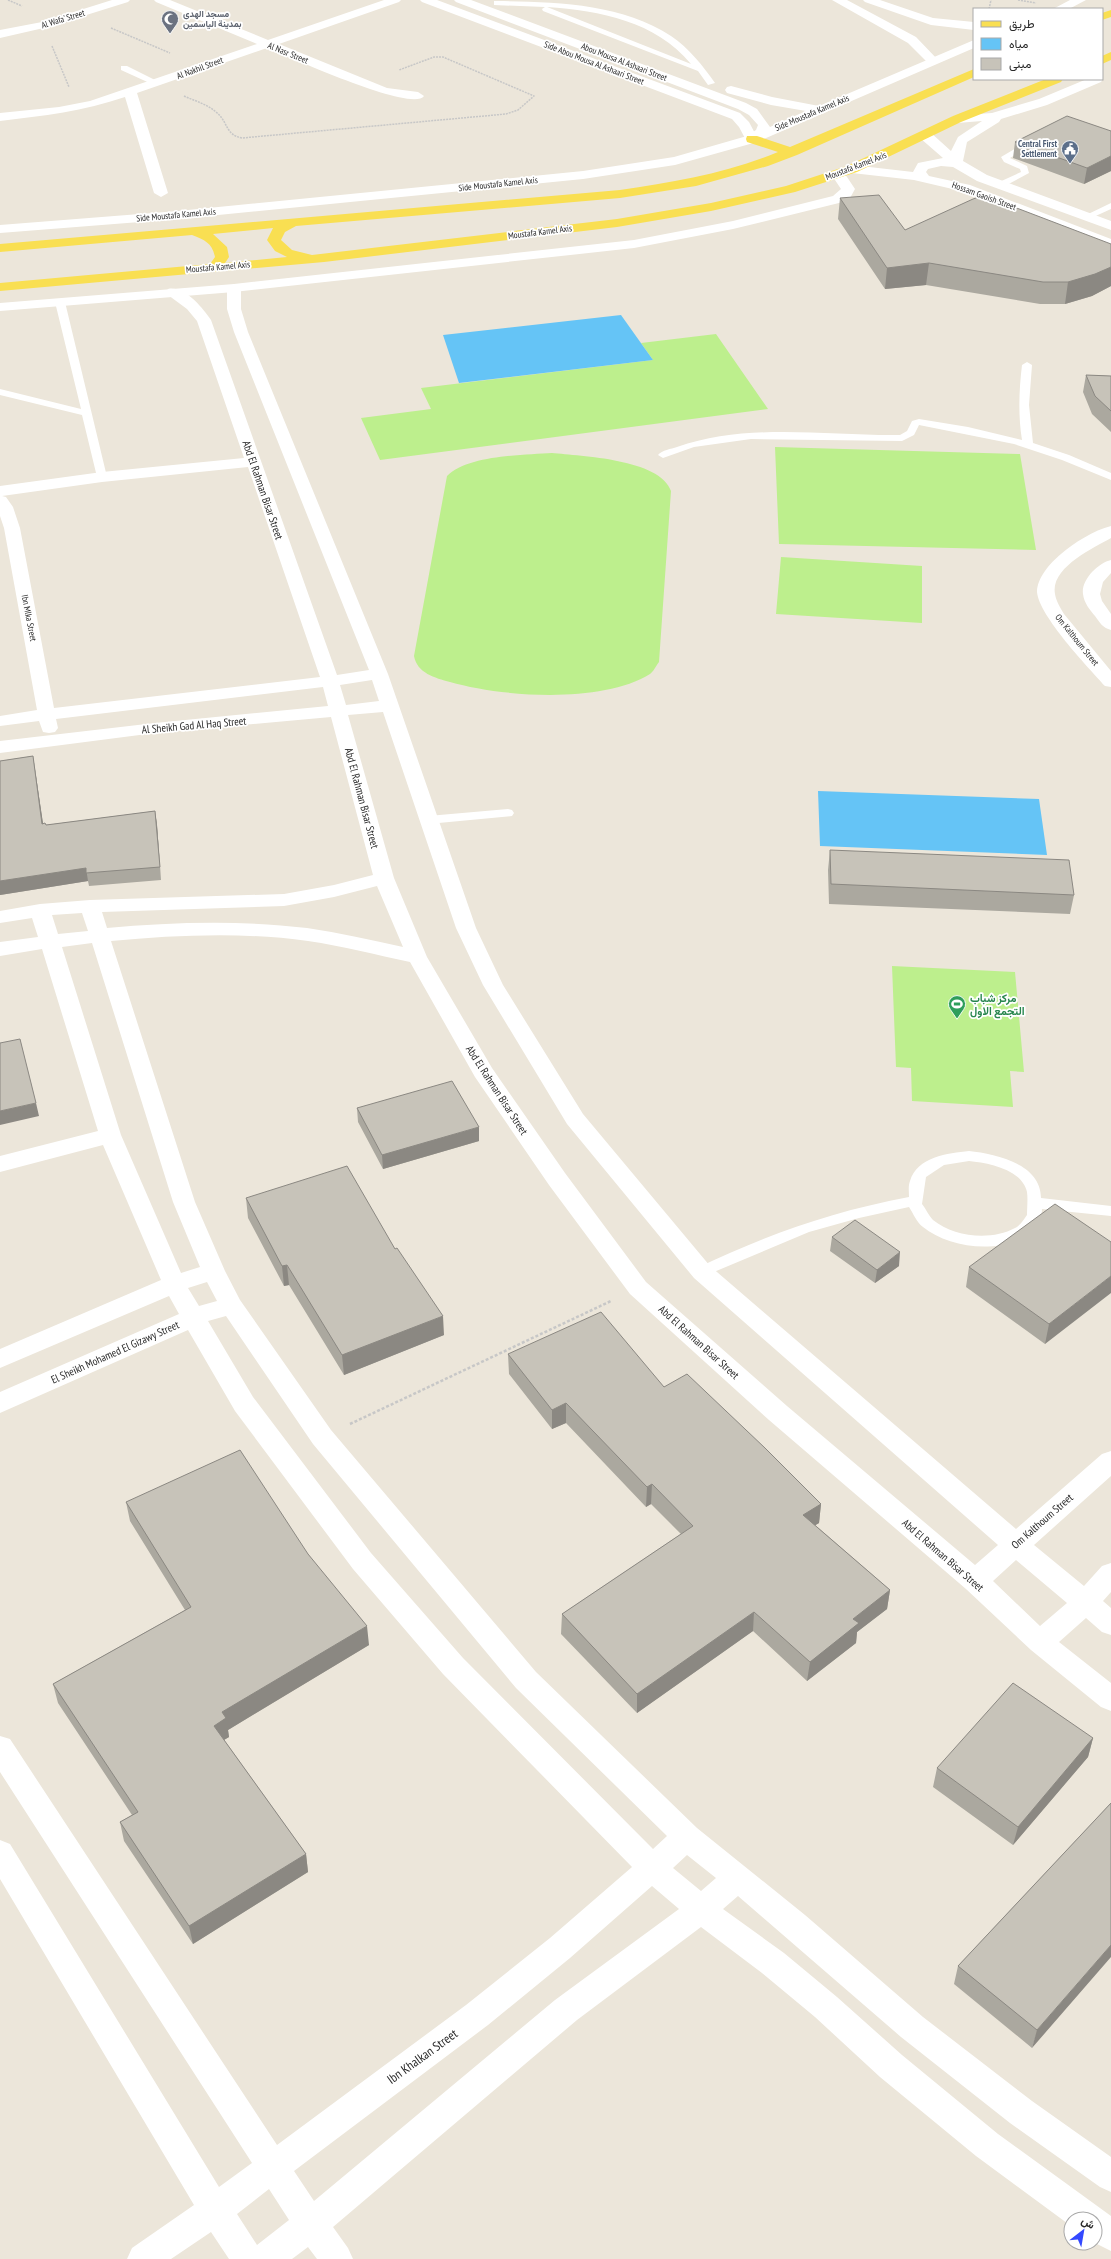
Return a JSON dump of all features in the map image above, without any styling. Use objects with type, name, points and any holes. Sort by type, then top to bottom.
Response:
[{"type":"main road","points":[[0,248],[620,194],[710,178],[763,163],[792,152],[973,73]]},
{"type":"main road","name":"Moustafa Kamel Axis","points":[[0,287],[324,258],[667,215],[766,195],[838,174],[852,169],[957,120],[1055,80]]},
{"type":"main road","points":[[752,139],[792,152]]},
{"type":"main road","points":[[294,222],[286,226],[275,235],[276,244],[280,248],[294,255],[324,258]]},
{"type":"main road","points":[[193,231],[210,238],[220,247],[222,257],[214,268]]},
{"type":"street","name":"Al Wafa' Street","points":[[0,34],[44,25],[124,0]]},
{"type":"street","name":"Al Nasr Street","points":[[160,0],[384,91],[418,96]]},
{"type":"street","name":"Al Nakhil Street","points":[[0,117],[78,108],[157,83],[395,0]]},
{"type":"street","name":"Side Abou Mousa Al Ashaari Street","points":[[426,0],[736,116],[745,124],[752,139]]},
{"type":"street","name":"Abou Mousa Al Ashaari Street","points":[[460,0],[742,106],[760,118],[764,125],[762,132],[752,139]]},
{"type":"street","points":[[838,0],[912,40],[919,45],[933,61]]},
{"type":"street","points":[[869,0],[931,20],[973,26]]},
{"type":"street","points":[[1061,8],[1080,0]]},
{"type":"street","name":"Abou Mousa Al Ashaari Street","points":[[493,2],[712,83],[771,101],[821,110]]},
{"type":"street","name":"Side Moustafa Kamel Axis","points":[[0,229],[178,215],[583,175],[675,161],[752,139],[973,44]]},
{"type":"street","points":[[957,120],[999,116],[1043,102],[1095,80]]},
{"type":"street","points":[[130,92],[161,193]]},
{"type":"street","points":[[924,178],[919,172],[923,166],[934,163],[956,163],[956,150],[960,142],[972,132],[999,116]]},
{"type":"street","name":"Hossam Gaoish Street","points":[[925,135],[956,163],[982,178],[1111,226]]},
{"type":"street","name":"Hossam Gaoish Street","points":[[852,169],[924,178],[965,188],[1111,244]]},
{"type":"street","points":[[0,307],[234,288],[579,251],[687,234],[733,225],[838,199],[845,196],[848,189],[838,174]]},
{"type":"street","points":[[234,288],[234,309],[241,332],[380,674],[389,706],[466,928],[502,998],[575,1118],[702,1272],[1015,1544],[1111,1624]]},
{"type":"street","name":"Abd El Rahman Bisar Street","points":[[173,292],[192,306],[204,320],[330,681],[384,878],[416,957],[484,1072],[557,1179],[638,1288],[778,1413],[975,1581],[1040,1642],[1111,1699]]},
{"type":"street","points":[[0,491],[102,477],[254,462]]},
{"type":"street","name":"Ibn Mlka Street","points":[[0,500],[5,507],[6,529],[47,714],[51,739]]},
{"type":"street","name":"Om Kalthoum Street","points":[[1111,531],[1074,553],[1058,566],[1049,579],[1046,594],[1056,615],[1111,682]]},
{"type":"street","points":[[1111,565],[1092,583],[1092,595],[1098,610],[1111,625]]},
{"type":"street","points":[[0,721],[47,714],[203,698],[380,674]]},
{"type":"street","name":"Al Sheikh Gad Al Haq Street","points":[[2,746],[51,739],[389,706]]},
{"type":"street","points":[[0,716],[2,746]]},
{"type":"street","points":[[0,917],[40,910],[90,906],[284,900],[334,891],[384,878]]},
{"type":"street","points":[[90,906],[184,1202],[213,1271],[231,1305],[322,1437],[526,1680],[687,1836],[795,1925],[912,2027],[1021,2112],[1111,2176]]},
{"type":"street","points":[[40,910],[110,1135],[174,1284],[244,1404],[362,1561],[453,1666],[652,1868],[702,1910],[785,1973],[891,2066],[987,2145],[1078,2211]]},
{"type":"street","points":[[0,949],[99,935],[243,929],[292,933],[416,957]]},
{"type":"street","points":[[0,1164],[110,1135]]},
{"type":"street","points":[[0,1359],[174,1284],[213,1271]]},
{"type":"street","name":"El Sheikh Mohamed El Gizawy Street","points":[[0,1403],[194,1317],[231,1305]]},
{"type":"street","name":"Om Kalthoum Street","points":[[975,1581],[1111,1460]]},
{"type":"street","points":[[1040,1642],[1084,1603],[1111,1574]]},
{"type":"street","points":[[0,1748],[274,2166],[311,2225],[337,2259]]},
{"type":"street","name":"Ibn Khalkan Street","points":[[143,2259],[216,2210],[477,2015],[560,1948],[687,1836]]},
{"type":"street","points":[[0,1853],[216,2210],[248,2259]]},
{"type":"street","points":[[265,2259],[311,2225],[567,2010],[702,1910],[738,1878]]},
{"type":"lane","points":[[493,2],[533,4],[586,10],[644,26],[669,38],[712,83]]},
{"type":"lane","points":[[533,4],[700,70]]},
{"type":"lane","points":[[124,68],[157,83]]},
{"type":"lane","points":[[1000,185],[1022,175],[1026,171],[1007,160],[1005,157],[1041,138]]},
{"type":"lane","points":[[1086,217],[1111,206]]},
{"type":"lane","points":[[60,302],[102,477]]},
{"type":"lane","points":[[1027,366],[1023,389],[1023,414],[1028,445]]},
{"type":"lane","points":[[0,392],[87,413]]},
{"type":"lane","points":[[663,455],[681,448],[725,438],[812,436],[902,438],[911,433],[915,423],[920,422],[1028,445],[1094,468],[1111,477]]},
{"type":"lane","points":[[428,820],[508,813]]},
{"type":"lane","points":[[969,1156],[985,1157],[1001,1162],[1015,1170],[1026,1180],[1034,1191],[1036,1203],[1035,1214],[1029,1225],[1019,1233],[1005,1239],[979,1242],[956,1238],[941,1232],[920,1213],[914,1201],[914,1189],[918,1178],[926,1169],[938,1161],[952,1157],[969,1156]]},
{"type":"lane","points":[[702,1272],[752,1248],[804,1228],[858,1212],[914,1201]]},
{"type":"lane","points":[[1036,1203],[1111,1211]]},
{"type":"path","points":[[79,14],[202,67]]},
{"type":"path","points":[[44,25],[78,108]]},
{"type":"path","points":[[322,1437],[638,1288]]},
{"type":"green space","points":[[716,334],[768,409],[380,460],[361,418],[431,409],[421,388],[653,360],[641,343]]},
{"type":"green space","points":[[775,447],[1020,454],[1036,550],[779,544]]},
{"type":"green space","points":[[552,453],[599,458],[636,466],[652,472],[664,480],[671,491],[659,662],[650,674],[630,684],[606,690],[579,694],[523,694],[496,691],[438,679],[428,674],[419,667],[414,656],[447,476],[456,469],[482,460],[496,457]]},
{"type":"green space","points":[[781,557],[922,566],[922,623],[776,614]]},
{"type":"green space","name":"مركز شباب التجمع الاول","points":[[892,966],[1015,972],[1024,1072],[1010,1071],[1013,1107],[912,1101],[911,1068],[896,1067]]},
{"type":"water","points":[[621,315],[653,360],[459,383],[443,335]]},
{"type":"water","points":[[818,791],[1039,799],[1047,855],[820,846]]},
{"type":"building","points":[[1067,116],[1111,131],[1111,156],[1087,168],[1015,142]]},
{"type":"building","points":[[879,195],[905,230],[973,199],[979,197],[993,199],[1111,244],[1111,267],[1095,274],[1068,282],[1043,282],[929,263],[887,268],[840,198]]},
{"type":"building","points":[[1086,375],[1111,376],[1111,411],[1095,396]]},
{"type":"building","points":[[33,756],[42,824],[45,823],[46,825],[155,811],[160,867],[86,873],[86,868],[0,881],[0,761]]},
{"type":"building","points":[[830,850],[1069,860],[1074,895],[831,884]]},
{"type":"building","points":[[20,1039],[36,1103],[0,1111],[0,1043]]},
{"type":"building","points":[[452,1081],[479,1127],[382,1155],[357,1108]]},
{"type":"building","points":[[347,1166],[395,1249],[397,1248],[443,1316],[342,1355],[287,1265],[282,1266],[246,1198]]},
{"type":"building","points":[[1055,1204],[1111,1242],[1111,1276],[1049,1324],[969,1267]]},
{"type":"building","points":[[855,1220],[900,1252],[877,1270],[832,1237]]},
{"type":"building","points":[[601,1312],[664,1387],[687,1374],[765,1448],[821,1504],[803,1515],[890,1590],[853,1619],[859,1623],[810,1662],[754,1612],[637,1694],[562,1614],[693,1526],[652,1484],[647,1487],[566,1403],[552,1410],[508,1354]]},
{"type":"building","points":[[240,1450],[308,1554],[367,1626],[222,1712],[226,1718],[214,1726],[306,1854],[189,1926],[120,1822],[138,1812],[53,1684],[191,1607],[126,1502]]},
{"type":"building","points":[[1013,1683],[1093,1738],[1018,1827],[937,1768]]},
{"type":"building","points":[[1111,1803],[1111,1945],[1037,2030],[958,1966]]},
{"type":"place","name":"مسجد الهدى بمدينة الياسمين","points":[[170,34]]},
{"type":"place","name":"Central First Settlement","points":[[1070,164]]},
{"type":"place","name":"مركز شباب التجمع الاول","points":[[957,1019]]}]
